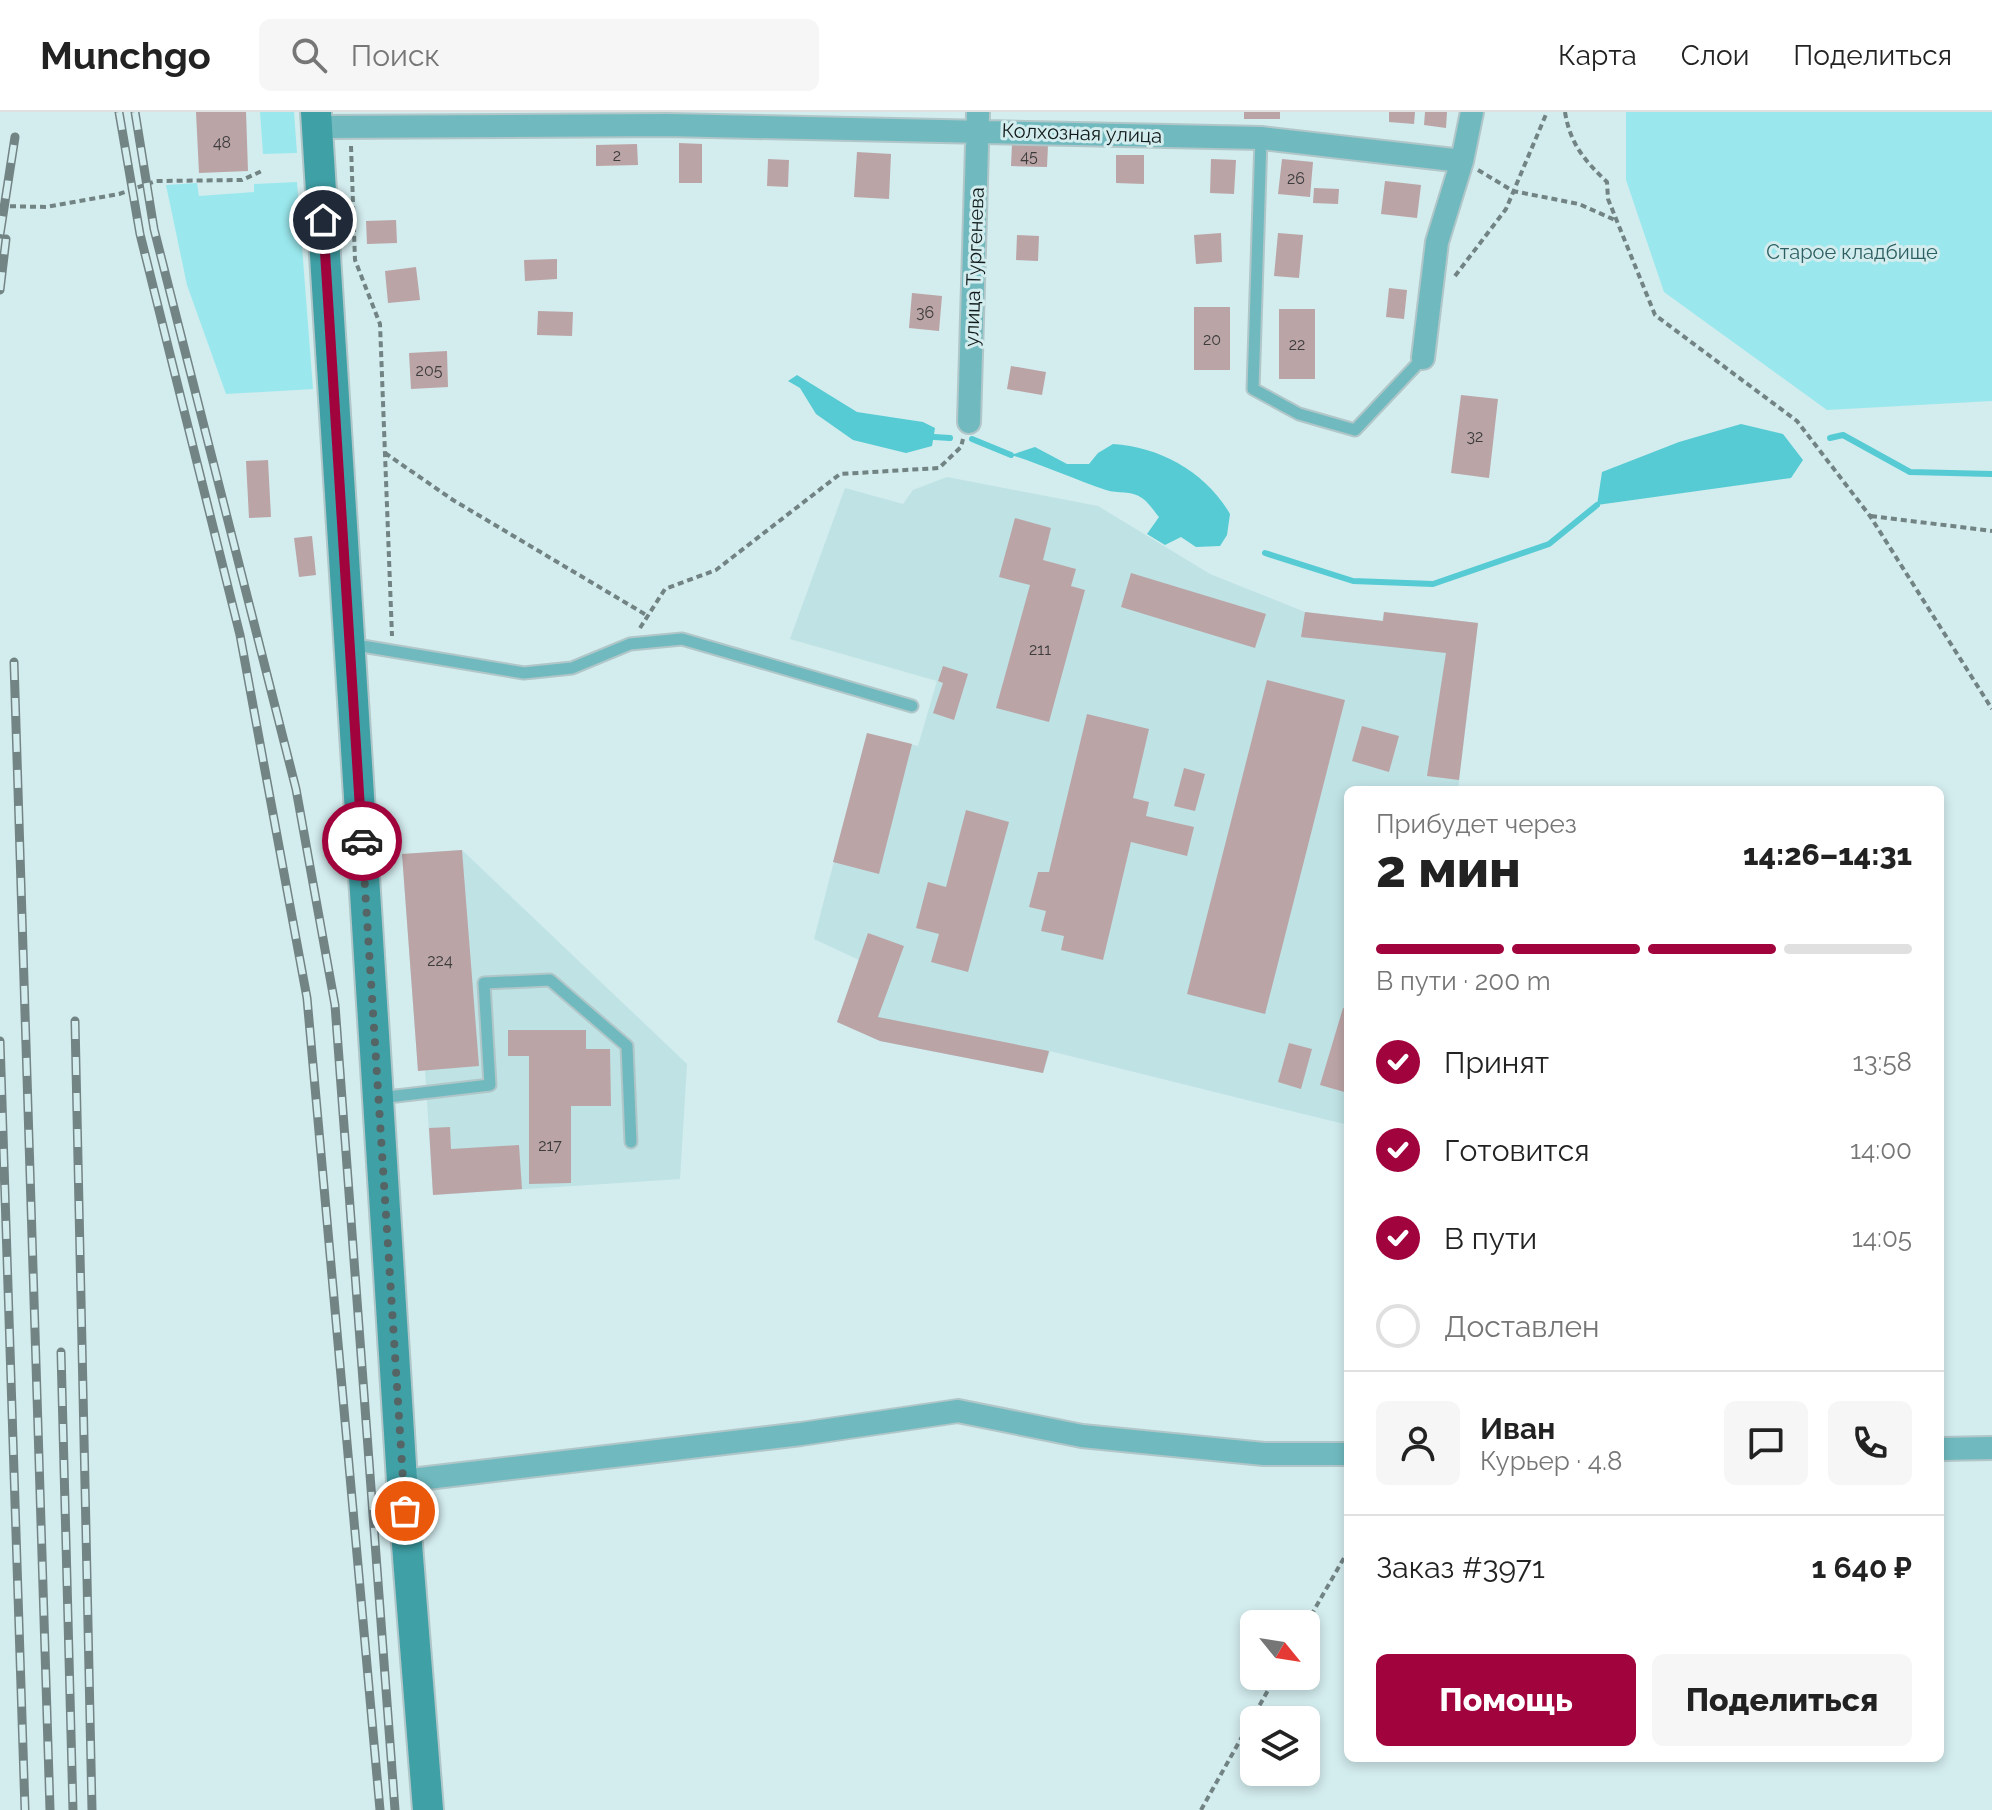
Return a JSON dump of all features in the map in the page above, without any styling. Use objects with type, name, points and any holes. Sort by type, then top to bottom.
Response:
[{"type":"street","points":[[1423,358],[1437,242],[1462,161],[1472,112]]},
{"type":"street","points":[[317,120],[402,1481],[428,1810]]},
{"type":"street","name":"Колхозная улица","points":[[317,120],[350,128],[978,121],[1261,138],[1462,161]]},
{"type":"street","name":"улица Тургенева","points":[[969,422],[978,121]]},
{"type":"street","points":[[402,1481],[801,1434],[958,1411],[1082,1436],[1264,1454],[1344,1454]]},
{"type":"street","points":[[1944,1449],[1992,1448]]},
{"type":"lane","points":[[1261,138],[1253,389],[1299,414],[1355,430],[1423,358]]},
{"type":"lane","points":[[350,643],[524,673],[572,668],[630,644],[682,639],[912,706]]},
{"type":"lane","points":[[378,1098],[490,1085],[484,983],[550,980],[627,1046],[631,1142]]},
{"type":"path","points":[[1429,310],[1506,209],[1547,112]]},
{"type":"path","points":[[1565,112],[1580,157],[1607,182],[1608,199],[1655,315],[1797,421],[1870,516],[1992,709]]},
{"type":"path","points":[[350,128],[355,260],[380,324],[392,651]]},
{"type":"path","points":[[1462,161],[1513,191],[1579,204],[1617,221]]},
{"type":"path","points":[[0,206],[46,207],[119,194],[156,181],[242,180],[264,170]]},
{"type":"path","points":[[630,644],[665,589],[716,570],[840,474],[939,468],[961,447],[969,422]]},
{"type":"path","points":[[385,453],[453,500],[648,616]]},
{"type":"path","points":[[1870,516],[1992,531]]},
{"type":"path","points":[[1314,1610],[1344,1558]]},
{"type":"path","points":[[1201,1810],[1268,1690]]},
{"type":"shaded area","points":[[797,375],[857,412],[923,422],[935,428],[932,446],[906,453],[853,440],[816,414],[800,388],[788,381]]},
{"type":"shaded area","points":[[1741,424],[1783,434],[1803,460],[1791,478],[1597,505],[1602,472],[1679,442]]},
{"type":"shaded area","points":[[1113,444],[1164,456],[1195,474],[1208,486],[1230,514],[1227,535],[1220,546],[1196,547],[1181,537],[1165,545],[1147,534],[1159,517],[1138,496],[1106,490],[1011,455],[1035,447],[1067,464],[1089,464],[1098,453]]},
{"type":"shaded area","points":[[947,477],[1098,506],[1210,574],[1305,612],[1382,621],[1384,612],[1478,623],[1458,786],[1344,786],[1344,1124],[1050,1051],[1043,1073],[880,1041],[837,1022],[859,960],[814,939],[867,733],[918,746],[937,681],[790,639],[845,488],[903,504],[913,490]]},
{"type":"shaded area","points":[[462,850],[687,1064],[680,1179],[433,1195],[425,1070],[418,1071],[402,854]]},
{"type":"green space","points":[[260,112],[294,112],[297,153],[263,154]]},
{"type":"green space","name":"Старое кладбище","points":[[1626,112],[1992,112],[1992,401],[1827,410],[1664,292],[1626,180]]},
{"type":"green space","points":[[297,182],[313,389],[226,394],[187,285],[166,185],[197,183],[199,196],[254,192],[254,184]]},
{"type":"building","points":[[196,112],[246,112],[248,171],[199,173]]},
{"type":"building","points":[[1244,112],[1280,112],[1280,119],[1244,119]]},
{"type":"building","points":[[1389,112],[1415,112],[1414,124],[1389,122]]},
{"type":"building","points":[[1425,112],[1447,112],[1446,128],[1424,125]]},
{"type":"building","points":[[679,143],[702,144],[702,183],[679,183]]},
{"type":"building","points":[[637,144],[638,165],[596,166],[596,145]]},
{"type":"building","points":[[1012,144],[1048,145],[1047,167],[1011,166]]},
{"type":"building","points":[[857,152],[891,154],[889,199],[854,197]]},
{"type":"building","points":[[1116,155],[1144,155],[1144,184],[1116,183]]},
{"type":"building","points":[[768,159],[789,160],[788,187],[767,186]]},
{"type":"building","points":[[1211,159],[1236,160],[1234,194],[1210,193]]},
{"type":"building","points":[[1282,159],[1313,162],[1310,197],[1278,194]]},
{"type":"building","points":[[1385,181],[1421,185],[1417,218],[1381,214]]},
{"type":"building","points":[[1314,188],[1339,189],[1338,204],[1313,203]]},
{"type":"building","points":[[396,220],[397,243],[367,244],[366,221]]},
{"type":"building","points":[[1221,233],[1222,262],[1196,264],[1194,235]]},
{"type":"building","points":[[1278,233],[1303,235],[1299,278],[1274,276]]},
{"type":"building","points":[[1017,235],[1039,236],[1038,261],[1016,260]]},
{"type":"building","points":[[557,259],[557,279],[525,281],[524,260]]},
{"type":"building","points":[[416,267],[420,300],[388,303],[385,271]]},
{"type":"building","points":[[1389,288],[1407,290],[1404,319],[1386,317]]},
{"type":"building","points":[[912,293],[942,296],[939,331],[909,328]]},
{"type":"building","points":[[1194,307],[1230,307],[1230,370],[1194,370]]},
{"type":"building","points":[[1279,309],[1315,309],[1315,379],[1279,379]]},
{"type":"building","points":[[538,311],[573,312],[572,336],[537,335]]},
{"type":"building","points":[[447,351],[448,387],[411,389],[409,353]]},
{"type":"building","points":[[1011,366],[1046,372],[1042,395],[1007,389]]},
{"type":"building","points":[[1461,395],[1498,399],[1489,478],[1451,473]]},
{"type":"building","points":[[268,460],[271,517],[249,518],[246,461]]},
{"type":"building","points":[[1015,518],[1051,528],[1043,560],[1076,569],[1071,586],[1085,590],[1049,722],[996,708],[1030,585],[999,577]]},
{"type":"building","points":[[312,536],[316,575],[299,577],[294,538]]},
{"type":"building","points":[[1131,573],[1266,614],[1255,648],[1121,607]]},
{"type":"building","points":[[1305,612],[1383,621],[1384,612],[1478,623],[1459,780],[1427,776],[1446,653],[1301,637]]},
{"type":"building","points":[[943,666],[968,674],[954,720],[933,713],[943,683],[938,681]]},
{"type":"building","points":[[1267,680],[1345,700],[1265,1014],[1187,994]]},
{"type":"building","points":[[1087,714],[1149,729],[1133,798],[1149,802],[1146,816],[1194,827],[1187,856],[1131,842],[1103,960],[1061,950],[1064,936],[1041,931],[1046,911],[1029,907],[1038,872],[1049,872]]},
{"type":"building","points":[[1362,726],[1399,736],[1389,772],[1352,761]]},
{"type":"building","points":[[867,733],[912,744],[879,874],[833,862]]},
{"type":"building","points":[[1184,768],[1205,774],[1195,811],[1174,806]]},
{"type":"building","points":[[966,810],[1009,822],[968,972],[931,962],[939,934],[916,928],[928,882],[946,887]]},
{"type":"building","points":[[462,850],[479,1066],[418,1071],[402,854]]},
{"type":"building","points":[[868,933],[904,946],[878,1017],[1049,1051],[1043,1073],[880,1041],[837,1022]]},
{"type":"building","points":[[1343,1008],[1344,1008],[1344,1092],[1320,1085]]},
{"type":"building","points":[[508,1030],[586,1030],[586,1049],[610,1049],[611,1106],[571,1106],[571,1183],[529,1184],[529,1056],[508,1056]]},
{"type":"building","points":[[1289,1043],[1312,1049],[1301,1089],[1278,1082]]},
{"type":"building","points":[[450,1127],[451,1149],[519,1145],[522,1189],[433,1195],[429,1128]]},
{"type":"waterway","points":[[1830,438],[1843,435],[1910,472],[1992,474]]},
{"type":"waterway","points":[[934,437],[950,438]]},
{"type":"waterway","points":[[972,439],[1011,455]]},
{"type":"waterway","points":[[1265,553],[1353,581],[1433,584],[1549,544],[1597,505]]},
{"type":"railway","points":[[119,112],[140,234],[240,635],[307,998],[380,1810]]},
{"type":"railway","points":[[135,112],[154,229],[296,789],[335,1005],[395,1810]]},
{"type":"railway","points":[[0,234],[15,137]]},
{"type":"railway","points":[[0,290],[6,239]]},
{"type":"railway","points":[[14,662],[50,1810]]},
{"type":"railway","points":[[75,1021],[92,1810]]},
{"type":"railway","points":[[0,1041],[25,1810]]},
{"type":"railway","points":[[61,1352],[73,1810]]},
{"type":"way so far","points":[[362,841],[405,1511]]},
{"type":"route","points":[[323,220],[362,841]]}]
